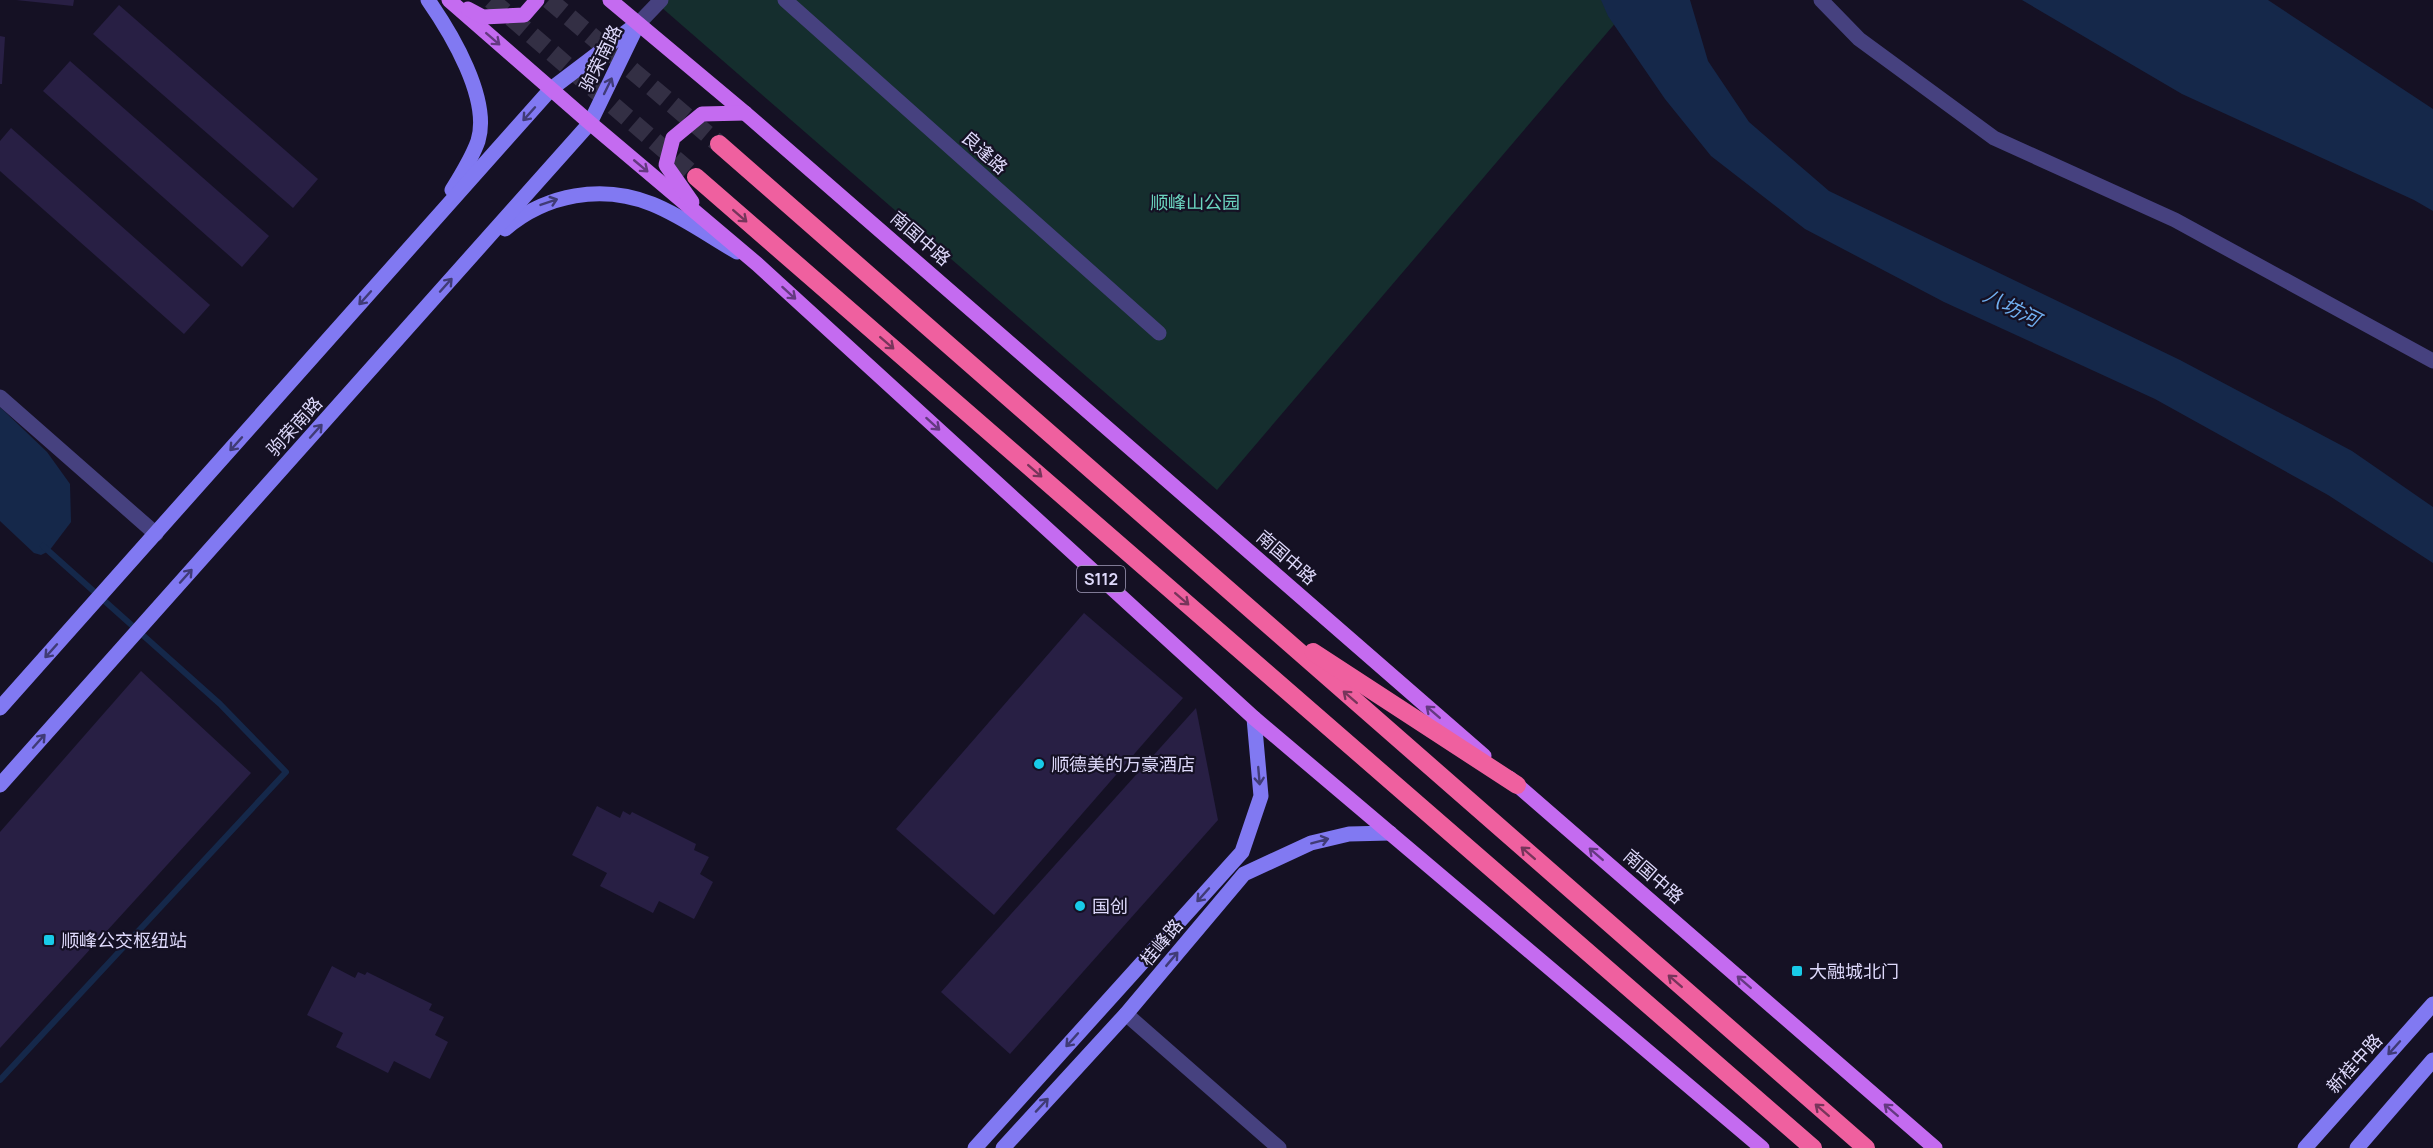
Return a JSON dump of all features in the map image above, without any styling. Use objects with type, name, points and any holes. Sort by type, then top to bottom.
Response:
[{"type":"highway","points":[[719,144],[1866,1148]]},
{"type":"highway","name":"S112","points":[[696,177],[1813,1148]]},
{"type":"highway","points":[[1257,616],[1517,785]]},
{"type":"main road","points":[[450,0],[483,17],[524,15],[537,0]]},
{"type":"main road","name":"S112","points":[[450,0],[590,123],[757,264],[1254,718],[1762,1148]]},
{"type":"main road","name":"南国中路","points":[[610,0],[745,113],[1935,1148]]},
{"type":"main road","points":[[705,220],[666,165],[673,138],[702,114],[745,113]]},
{"type":"street","points":[[428,0],[465,61],[479,115],[478,139],[432,223]]},
{"type":"street","points":[[638,24],[661,0]]},
{"type":"street","name":"良逢路","points":[[785,0],[1159,333]]},
{"type":"street","points":[[1821,0],[1859,39],[1994,138],[2175,220],[2433,361]]},
{"type":"street","name":"驹荣南路","points":[[0,708],[551,89],[638,24]]},
{"type":"street","name":"驹荣南路","points":[[0,785],[590,123],[638,24]]},
{"type":"street","points":[[468,260],[512,223],[546,202],[561,198],[602,195],[632,198],[655,205],[757,264]]},
{"type":"street","points":[[0,397],[156,534]]},
{"type":"street","points":[[975,1148],[1242,852],[1261,796],[1254,718]]},
{"type":"street","name":"桂峰路","points":[[1003,1148],[1126,1014],[1244,874],[1311,843],[1349,834],[1390,833]]},
{"type":"street","name":"新桂中路","points":[[2305,1148],[2433,1004]]},
{"type":"street","points":[[1126,1014],[1279,1148]]},
{"type":"street","points":[[2357,1148],[2433,1060]]},
{"type":"green space","name":"顺峰山公园","points":[[653,0],[1635,0],[1217,490]]},
{"type":"water","name":"八坊河","points":[[1601,0],[1690,0],[1708,61],[1749,122],[1829,191],[2180,360],[2352,451],[2433,507],[2433,563],[2328,495],[2155,399],[1944,302],[1805,229],[1711,156],[1665,99],[1608,16]]},
{"type":"water","points":[[2022,0],[2268,0],[2433,109],[2433,211],[2414,200],[2182,94]]},
{"type":"water","points":[[0,407],[47,452],[70,484],[71,522],[49,551],[41,555],[34,553],[0,521]]},
{"type":"building","points":[[16,0],[74,0],[73,6]]},
{"type":"building","points":[[119,5],[318,179],[293,208],[93,34]]},
{"type":"building","points":[[0,36],[5,37],[2,84],[0,84]]},
{"type":"building","points":[[70,61],[269,236],[242,267],[43,91]]},
{"type":"building","points":[[11,128],[210,305],[184,334],[0,171],[0,141]]},
{"type":"building","name":"顺德美的万豪酒店","points":[[1084,613],[1183,698],[994,915],[896,829]]},
{"type":"building","name":"顺峰公交枢纽站","points":[[141,671],[251,773],[0,1048],[0,832]]},
{"type":"building","name":"国创","points":[[1196,708],[1218,820],[1010,1054],[941,992]]},
{"type":"building","points":[[597,806],[620,818],[623,811],[630,815],[632,812],[696,844],[694,850],[709,857],[700,874],[713,882],[694,919],[659,901],[653,913],[600,886],[607,873],[572,855]]},
{"type":"building","points":[[332,966],[355,978],[358,972],[365,975],[367,972],[432,1004],[429,1010],[444,1017],[435,1035],[448,1042],[430,1079],[394,1061],[388,1073],[336,1047],[343,1033],[307,1015]]},
{"type":"waterway","points":[[0,1080],[286,772],[220,704],[43,546]]},
{"type":"tunnel","points":[[491,0],[696,177]]},
{"type":"tunnel","points":[[549,0],[719,144]]},
{"type":"place","name":"顺德美的万豪酒店","points":[[1039,764]]},
{"type":"place","name":"国创","points":[[1080,906]]},
{"type":"place","name":"顺峰公交枢纽站","points":[[49,940]]},
{"type":"place","name":"大融城北门","points":[[1797,971]]}]
